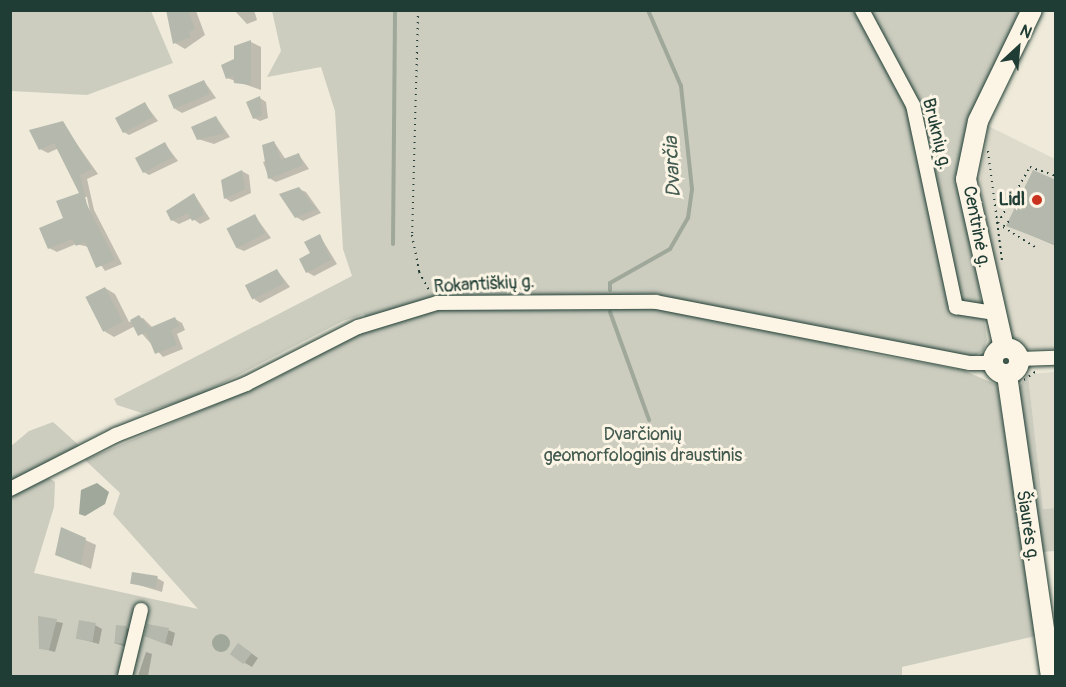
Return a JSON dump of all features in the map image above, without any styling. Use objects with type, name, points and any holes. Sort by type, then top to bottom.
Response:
[{"type":"main road","name":"Centrinė g.","points":[[1006,361],[968,201],[968,161],[978,121],[1032,10]]},
{"type":"main road","name":"Šiaurės g.","points":[[1006,361],[1052,676]]},
{"type":"street","name":"Bruknių g.","points":[[862,10],[913,105],[956,307],[994,313]]},
{"type":"street","name":"Rokantiškių g.","points":[[10,489],[116,435],[246,384],[358,327],[437,303],[656,302],[970,363],[1056,358]]},
{"type":"street","points":[[125,676],[141,610]]},
{"type":"path","points":[[418,10],[412,235],[419,272],[437,303]]},
{"type":"path","points":[[988,148],[1000,223],[1002,270]]},
{"type":"path","points":[[1000,223],[1030,167],[1056,176]]},
{"type":"path","points":[[1000,223],[1009,221]]},
{"type":"path","points":[[1000,223],[1036,248]]},
{"type":"shaded area","points":[[988,126],[1055,159],[1055,349],[1023,349],[1008,340],[980,186]]},
{"type":"shaded area","points":[[1055,372],[1055,508],[1043,509],[1028,374]]},
{"type":"shaded area","points":[[97,483],[109,492],[105,504],[85,516],[79,514],[81,490]]},
{"type":"shaded area","points":[[221,634],[229,639],[230,643],[225,651],[221,652],[213,647],[212,643],[217,635]]},
{"type":"green space","points":[[10,11],[151,11],[173,63],[87,95],[11,91]]},
{"type":"green space","name":"Dvarčionių geomorfologinis draustinis","points":[[272,11],[1025,11],[972,114],[960,161],[987,340],[983,351],[974,356],[950,355],[842,334],[849,350],[963,370],[997,385],[1040,635],[902,667],[902,676],[12,676],[10,496],[49,478],[55,482],[54,507],[34,573],[198,609],[113,514],[120,493],[85,460],[270,381],[369,328],[364,314],[343,321],[194,398],[142,413],[117,405],[114,399],[352,276],[343,249],[335,111],[321,67],[267,77],[281,51]]},
{"type":"green space","points":[[1028,374],[1043,509],[1055,508],[1055,551],[1042,552],[1015,394]]},
{"type":"green space","points":[[53,422],[82,448],[11,484],[10,447],[29,431]]},
{"type":"building","points":[[166,10],[188,10],[195,29],[189,32],[191,37],[173,44]]},
{"type":"building","points":[[251,40],[251,85],[234,83],[233,76],[226,79],[221,65],[234,59],[234,46]]},
{"type":"building","points":[[204,80],[210,94],[174,109],[168,95]]},
{"type":"building","points":[[260,96],[262,115],[253,119],[246,102]]},
{"type":"building","points":[[145,102],[153,117],[123,133],[115,118]]},
{"type":"building","points":[[216,116],[224,133],[197,140],[191,127]]},
{"type":"building","points":[[63,121],[92,169],[80,175],[87,205],[115,260],[96,268],[85,242],[76,246],[72,239],[48,249],[39,228],[63,218],[56,201],[79,193],[54,143],[39,150],[29,130]]},
{"type":"building","points":[[274,141],[281,160],[299,153],[303,165],[268,179],[262,145]]},
{"type":"building","points":[[165,142],[173,157],[143,173],[135,158]]},
{"type":"building","points":[[242,170],[245,189],[224,199],[221,180]]},
{"type":"building","name":"Lidl","points":[[1033,170],[1056,180],[1056,245],[1006,226]]},
{"type":"building","points":[[299,187],[316,209],[295,218],[279,194]]},
{"type":"building","points":[[194,193],[204,215],[192,221],[188,213],[171,221],[166,211]]},
{"type":"building","points":[[255,214],[265,234],[236,248],[226,229]]},
{"type":"building","points":[[320,234],[331,260],[306,273],[299,259],[310,253],[304,242]]},
{"type":"building","points":[[277,269],[284,283],[252,300],[245,285]]},
{"type":"building","points":[[105,287],[123,322],[103,332],[85,297]]},
{"type":"building","points":[[139,315],[149,328],[175,317],[179,326],[171,330],[177,345],[155,354],[146,332],[138,336],[130,320]]},
{"type":"building","points":[[61,527],[86,538],[81,565],[55,555]]},
{"type":"building","points":[[132,572],[158,576],[156,588],[130,584]]},
{"type":"building","points":[[38,616],[57,619],[49,650],[39,649]]},
{"type":"building","points":[[79,620],[96,623],[92,642],[76,639]]},
{"type":"building","points":[[147,624],[169,628],[165,644],[144,636]]},
{"type":"building","points":[[116,625],[127,626],[125,644],[114,643]]},
{"type":"building","points":[[238,643],[252,653],[244,664],[230,654]]},
{"type":"waterway","points":[[393,244],[395,10]]},
{"type":"waterway","name":"Dvarčia","points":[[610,290],[610,283],[670,249],[688,218],[692,189],[681,86],[648,10]]},
{"type":"waterway","name":"Dvarčia","points":[[610,312],[649,420]]},
{"type":"place","name":"Lidl","points":[[1037,200]]}]
